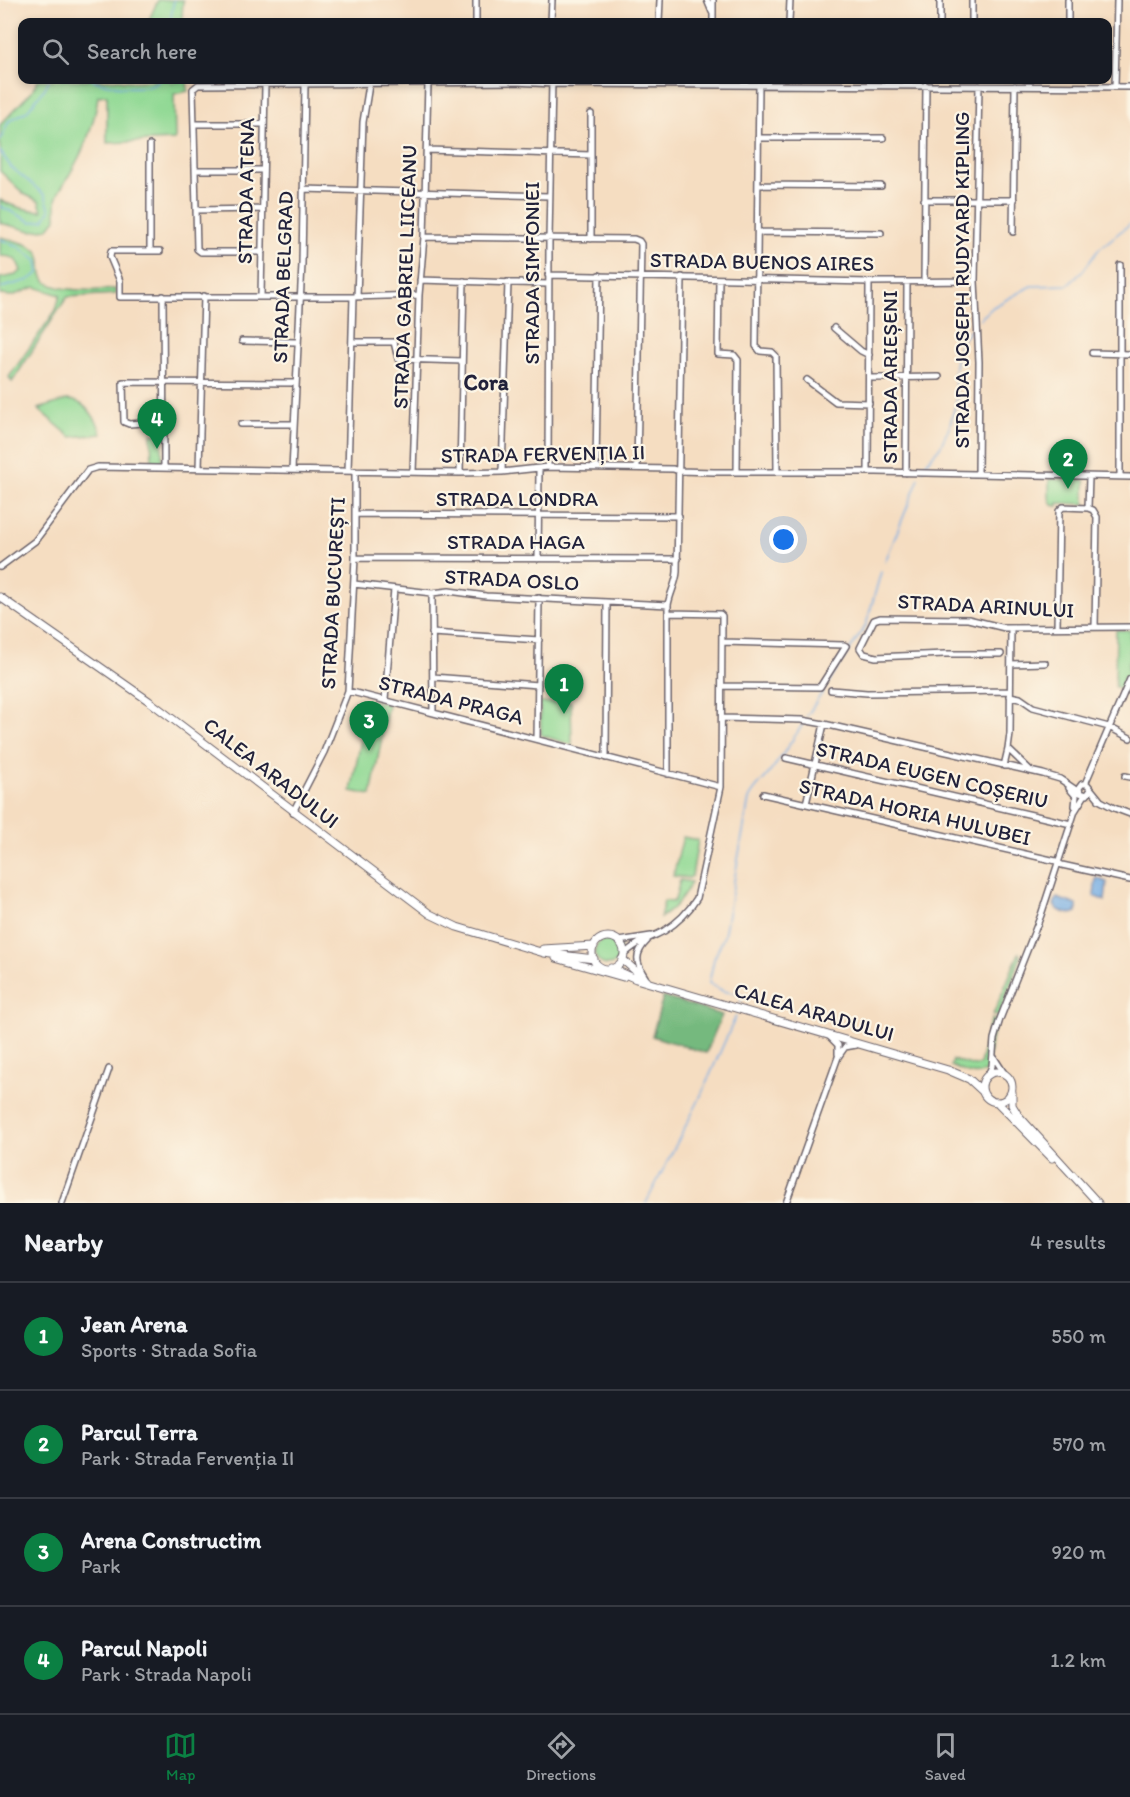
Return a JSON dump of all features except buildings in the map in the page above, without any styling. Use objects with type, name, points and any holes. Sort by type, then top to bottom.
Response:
[{"type":"main road","name":"CALEA ARADULUI","points":[[0,597],[140,694],[430,914],[457,927],[534,950],[554,955],[594,959]]},
{"type":"main road","points":[[607,937],[619,941],[623,948],[623,957],[618,965],[610,968],[599,965],[592,952],[594,946],[600,939],[607,937]]},
{"type":"main road","name":"CALEA ARADULUI","points":[[534,950],[594,946]]},
{"type":"main road","points":[[534,950],[543,955],[639,982],[647,981]]},
{"type":"main road","name":"CALEA ARADULUI","points":[[623,957],[647,981]]},
{"type":"main road","name":"CALEA ARADULUI","points":[[610,968],[636,979],[948,1070],[969,1079],[982,1091]]},
{"type":"main road","points":[[969,1079],[999,1071],[1004,1073],[1010,1079],[1011,1102],[1018,1115],[1098,1203]]},
{"type":"main road","points":[[987,1075],[982,1083],[982,1091],[988,1100],[997,1102],[1006,1099],[1012,1092]]},
{"type":"main road","points":[[997,1102],[1093,1203]]},
{"type":"street","points":[[476,0],[476,18]]},
{"type":"street","points":[[551,18],[552,0]]},
{"type":"street","points":[[659,18],[660,0]]},
{"type":"street","points":[[707,0],[713,15]]},
{"type":"street","points":[[713,15],[714,0]]},
{"type":"street","points":[[789,18],[790,0]]},
{"type":"street","points":[[940,0],[940,18]]},
{"type":"street","points":[[972,0],[972,18]]},
{"type":"street","points":[[1068,0],[1068,18]]},
{"type":"street","points":[[1115,87],[1117,0]]},
{"type":"street","points":[[262,252],[199,252],[197,249],[194,87],[198,85],[398,84]]},
{"type":"street","name":"STRADA GABRIEL LIICEANU","points":[[413,472],[419,295],[424,237],[428,84]]},
{"type":"street","name":"STRADA SIMFONIEI","points":[[548,467],[548,275],[552,84]]},
{"type":"street","points":[[743,84],[769,84]]},
{"type":"street","points":[[880,84],[930,84]]},
{"type":"street","points":[[973,84],[980,86],[1050,84]]},
{"type":"street","points":[[1079,84],[1130,87]]},
{"type":"street","name":"STRADA ATENA","points":[[261,297],[264,85]]},
{"type":"street","name":"STRADA BELGRAD","points":[[292,470],[300,297],[305,85]]},
{"type":"street","name":"STRADA BUCUREȘTI","points":[[293,812],[324,752],[348,691],[356,514],[351,471],[352,342],[362,192],[363,122],[369,85]]},
{"type":"street","points":[[759,85],[756,346],[760,351],[772,352],[776,356],[777,472]]},
{"type":"street","points":[[924,282],[926,85]]},
{"type":"street","name":"STRADA JOSEPH RUDYARD KIPLING","points":[[978,474],[979,362],[975,281],[980,86]]},
{"type":"street","points":[[1013,232],[1015,86]]},
{"type":"street","points":[[591,114],[591,239]]},
{"type":"street","points":[[194,124],[264,124]]},
{"type":"street","points":[[758,138],[883,138]]},
{"type":"street","points":[[150,145],[150,251]]},
{"type":"street","points":[[427,150],[591,155]]},
{"type":"street","points":[[196,170],[263,170]]},
{"type":"street","points":[[758,185],[882,186]]},
{"type":"street","points":[[303,189],[549,196]]},
{"type":"street","points":[[924,200],[1014,200]]},
{"type":"street","points":[[196,210],[262,209]]},
{"type":"street","points":[[758,232],[881,233]]},
{"type":"street","points":[[424,237],[634,239],[639,241],[641,244],[637,468]]},
{"type":"street","points":[[160,251],[111,251],[110,257],[120,280],[120,297],[419,295]]},
{"type":"street","points":[[1119,265],[1120,477]]},
{"type":"street","name":"STRADA BUENOS AIRES","points":[[548,275],[869,282],[975,281]]},
{"type":"street","points":[[596,467],[599,275]]},
{"type":"street","points":[[668,774],[668,605],[670,595],[676,585],[678,559],[682,277]]},
{"type":"street","points":[[719,279],[718,354],[734,355],[738,360],[737,472]]},
{"type":"street","points":[[420,280],[548,284]]},
{"type":"street","points":[[460,473],[464,280]]},
{"type":"street","points":[[502,472],[508,282]]},
{"type":"street","points":[[868,472],[869,282]]},
{"type":"street","name":"STRADA ARIEȘENI","points":[[906,472],[907,282]]},
{"type":"street","points":[[163,296],[164,468]]},
{"type":"street","points":[[199,468],[204,297]]},
{"type":"street","points":[[834,328],[869,355]]},
{"type":"street","points":[[242,341],[297,342]]},
{"type":"street","points":[[352,342],[394,342],[397,359],[462,361]]},
{"type":"street","points":[[1092,353],[1130,354]]},
{"type":"street","points":[[869,378],[939,377]]},
{"type":"street","points":[[807,380],[836,402],[869,403]]},
{"type":"street","points":[[143,423],[124,422],[123,382],[296,383]]},
{"type":"street","points":[[241,424],[294,424]]},
{"type":"street","name":"STRADA FERVENȚIA II","points":[[0,567],[34,541],[68,495],[92,468],[460,473],[540,470],[548,467],[596,467],[679,471],[906,472],[1130,477]]},
{"type":"street","points":[[538,559],[540,470]]},
{"type":"street","points":[[1088,508],[1089,477]]},
{"type":"street","points":[[1057,627],[1059,511],[1063,507],[1088,508],[1093,510],[1097,517],[1095,627]]},
{"type":"street","name":"STRADA LONDRA","points":[[356,514],[678,516]]},
{"type":"street","name":"STRADA HAGA","points":[[355,558],[678,559]]},
{"type":"street","name":"STRADA OSLO","points":[[354,584],[432,593],[449,591],[486,596],[668,605]]},
{"type":"street","points":[[385,700],[394,589]]},
{"type":"street","points":[[432,593],[433,712]]},
{"type":"street","points":[[537,739],[539,598]]},
{"type":"street","points":[[606,758],[608,602]]},
{"type":"street","points":[[623,957],[629,949],[680,919],[697,898],[702,886],[721,787],[722,615],[669,613]]},
{"type":"street","name":"STRADA ARINULUI","points":[[1011,654],[873,656],[864,654],[860,650],[877,618],[968,619],[996,627],[1130,627]]},
{"type":"street","points":[[1004,766],[1008,749],[1011,693],[1011,627]]},
{"type":"street","points":[[432,633],[539,640]]},
{"type":"street","points":[[722,642],[846,646],[822,686],[722,686]]},
{"type":"street","points":[[1011,664],[1045,663]]},
{"type":"street","points":[[433,676],[538,685]]},
{"type":"street","points":[[987,1075],[992,1066],[994,1039],[1000,1019],[1059,863],[1076,808],[1109,727],[1127,694],[1130,679]]},
{"type":"street","points":[[831,690],[867,693],[1011,693],[1033,708],[1109,727],[1130,738]]},
{"type":"street","name":"STRADA PRAGA","points":[[348,691],[721,787]]},
{"type":"street","points":[[722,718],[804,721],[824,724],[1031,771],[1085,789],[1114,808],[1130,814]]},
{"type":"street","points":[[806,804],[824,724]]},
{"type":"street","points":[[1008,749],[1031,771]]},
{"type":"street","name":"STRADA EUGEN COȘERIU","points":[[786,758],[1071,824]]},
{"type":"street","points":[[1063,781],[1077,800],[1076,808]]},
{"type":"street","name":"STRADA HORIA HULUBEI","points":[[763,794],[1130,880]]},
{"type":"street","points":[[1076,808],[1085,800],[1100,800]]},
{"type":"street","points":[[619,941],[653,936]]},
{"type":"street","points":[[647,981],[638,966],[637,958],[640,949],[653,936]]},
{"type":"street","points":[[786,1203],[838,1057],[837,1043],[824,1033]]},
{"type":"street","points":[[838,1057],[845,1047],[863,1044]]},
{"type":"street","points":[[993,1055],[1004,1073]]},
{"type":"street","points":[[62,1203],[110,1069]]},
{"type":"green space","points":[[158,0],[183,0],[182,18],[150,18]]},
{"type":"green space","points":[[36,84],[187,84],[188,91],[174,94],[175,140],[107,143],[107,95],[98,96],[93,122],[84,146],[56,200],[56,219],[48,229],[31,231],[0,223],[0,200],[20,208],[42,211],[39,201],[24,194],[0,171],[0,125]]},
{"type":"green space","points":[[0,237],[24,243],[36,250],[40,256],[43,277],[55,286],[76,290],[115,289],[116,294],[67,297],[12,382],[9,377],[56,310],[60,295],[35,287],[12,296],[0,295],[0,278],[16,275],[21,271],[14,259],[0,256]]},
{"type":"green space","points":[[67,400],[80,403],[85,407],[97,422],[102,434],[71,437],[38,409]]},
{"type":"green space","points":[[151,434],[162,434],[162,463],[152,466]]},
{"type":"green space","points":[[1049,479],[1085,480],[1085,504],[1058,503],[1058,506],[1052,505],[1049,498]]},
{"type":"green space","points":[[1116,630],[1130,630],[1128,678],[1123,678],[1123,688],[1115,687]]},
{"type":"green space","points":[[369,700],[388,704],[371,795],[351,791]]},
{"type":"green space","points":[[571,702],[572,745],[541,735],[540,703]]},
{"type":"green space","points":[[683,837],[698,840],[692,876],[689,878],[673,876]]},
{"type":"green space","points":[[680,880],[691,882],[678,903],[660,918],[664,901],[675,900]]},
{"type":"green space","points":[[608,939],[617,943],[621,952],[617,961],[608,965],[599,961],[595,952],[599,943]]},
{"type":"green space","points":[[1019,953],[1021,957],[999,1015],[993,1015]]},
{"type":"green space","points":[[663,997],[722,1015],[706,1053],[652,1036]]},
{"type":"green space","points":[[992,1019],[996,1021],[987,1070],[974,1074],[951,1066],[953,1060],[975,1066],[980,1064],[987,1030]]},
{"type":"water","points":[[1096,878],[1107,882],[1105,901],[1094,896]]},
{"type":"water","points":[[1057,898],[1077,905],[1077,912],[1064,913],[1059,910],[1054,905]]},
{"type":"waterway","points":[[171,18],[174,0]]},
{"type":"waterway","points":[[0,141],[9,121],[27,111],[47,84]]},
{"type":"waterway","points":[[108,84],[137,87],[153,84]]},
{"type":"waterway","points":[[0,151],[11,167],[45,195],[50,210],[44,220],[32,222],[0,206]]},
{"type":"waterway","points":[[980,319],[993,307],[1031,286],[1068,285],[1082,272],[1099,249],[1130,224]]},
{"type":"waterway","points":[[0,239],[19,247],[37,261],[39,273],[29,280],[0,288]]},
{"type":"waterway","points":[[923,470],[940,447],[949,428],[957,399],[954,372],[959,344],[974,325]]},
{"type":"waterway","points":[[885,562],[919,478]]},
{"type":"waterway","points":[[807,716],[866,625],[881,572]]},
{"type":"waterway","points":[[741,1002],[742,995],[723,991],[709,983],[714,959],[724,936],[749,799],[803,724]]},
{"type":"waterway","points":[[646,1203],[698,1102],[736,1016]]},
{"type":"place","name":"Parcul Napoli","points":[[157,449]]},
{"type":"place","name":"Parcul Terra","points":[[1068,489]]},
{"type":"place","name":"Jean Arena","points":[[564,714]]},
{"type":"place","name":"Arena Constructim","points":[[369,751]]},
{"type":"district","name":"Cora","points":[[486,382]]}]
